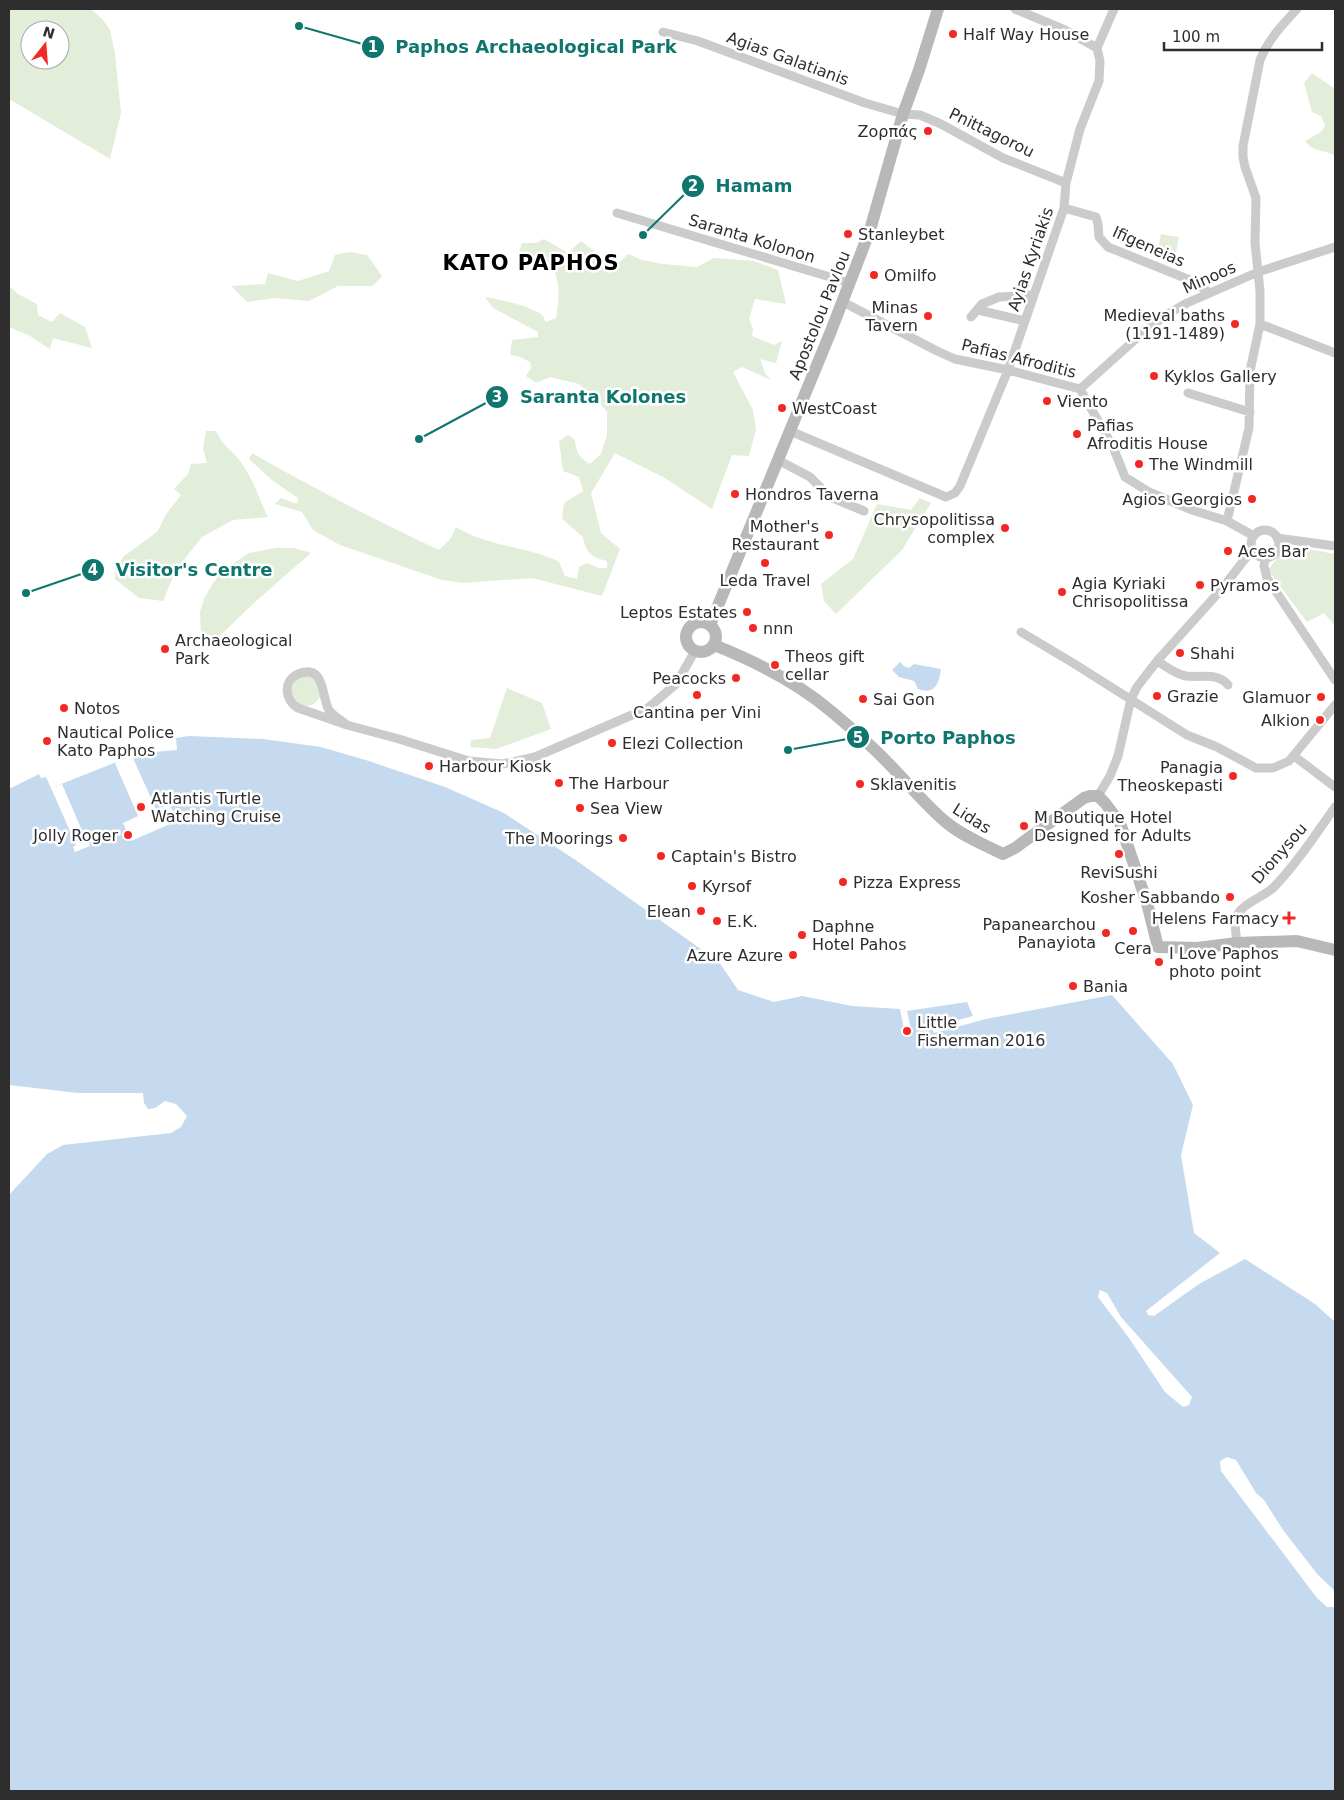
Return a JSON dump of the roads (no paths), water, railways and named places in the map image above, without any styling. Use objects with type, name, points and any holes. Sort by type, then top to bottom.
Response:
[{"type":"main road","name":"Apostolou Pavlou","points":[[710,625],[850,284],[870,230],[903,114],[938,9]]},
{"type":"main road","points":[[698,622],[710,625],[715,632],[714,645],[706,651],[695,651],[686,642],[688,630],[698,622]]},
{"type":"main road","name":"Lidas","points":[[714,645],[784,677],[810,694],[833,712],[887,763],[929,808],[949,824],[978,842],[1003,854],[1016,848],[1084,798],[1098,796]]},
{"type":"main road","points":[[1098,796],[1120,823],[1147,903],[1158,947],[1197,948],[1236,943],[1297,941],[1335,950]]},
{"type":"street","points":[[1015,9],[1065,30],[1097,48]]},
{"type":"street","name":"Ayias Kyriakis","points":[[790,431],[946,497],[955,492],[960,486],[1008,370],[1064,208],[1066,183],[1080,128],[1099,80],[1100,61],[1097,48],[1114,9]]},
{"type":"street","points":[[1227,521],[1249,428],[1250,371],[1260,324],[1260,292],[1255,243],[1256,198],[1245,167],[1243,146],[1260,60],[1265,46],[1297,9]]},
{"type":"street","name":"Agias Galatianis","points":[[663,32],[698,41],[866,103],[903,114]]},
{"type":"street","name":"Pnittagorou","points":[[903,114],[920,115],[941,124],[1003,158],[1066,183]]},
{"type":"street","name":"Ifigeneias","points":[[1064,208],[1096,217],[1099,237],[1108,246],[1190,280],[1210,293]]},
{"type":"street","name":"Saranta Kolonon","points":[[617,213],[850,284]]},
{"type":"street","name":"Minoos","points":[[1080,389],[1138,337],[1166,315],[1187,303],[1258,272],[1335,247]]},
{"type":"street","points":[[1025,321],[974,314],[982,304],[1000,297],[1034,295]]},
{"type":"street","name":"Pafias Afroditis","points":[[842,302],[955,359],[1008,370],[1080,389],[1113,447],[1125,477],[1148,492],[1192,510],[1227,521],[1254,536]]},
{"type":"street","points":[[1260,324],[1335,353]]},
{"type":"street","points":[[1188,392],[1250,412]]},
{"type":"street","points":[[778,460],[810,477],[830,497],[864,511]]},
{"type":"street","points":[[1098,796],[1110,776],[1118,756],[1131,699],[1137,688],[1157,660],[1220,591],[1252,550],[1254,536],[1264,530],[1273,533],[1277,538],[1278,550],[1273,555],[1266,558],[1257,555],[1252,550]]},
{"type":"street","points":[[1277,538],[1335,546]]},
{"type":"street","points":[[1266,558],[1264,566],[1267,578],[1335,680]]},
{"type":"street","points":[[1022,632],[1187,735],[1230,753],[1256,768],[1273,768],[1289,762],[1335,705]]},
{"type":"street","points":[[347,725],[330,712],[326,703],[323,685],[315,675],[303,673],[292,678],[288,686],[288,698],[296,707],[347,725],[470,761],[503,764],[535,757],[648,708],[676,684],[695,651]]},
{"type":"street","points":[[1157,660],[1180,674],[1216,677],[1225,681],[1228,685]]},
{"type":"street","points":[[304,710],[317,706],[324,694]]},
{"type":"street","points":[[1294,756],[1335,787]]},
{"type":"street","name":"Dionysou","points":[[1236,943],[1236,919],[1239,913],[1279,881],[1335,807]]},
{"type":"water","points":[[900,662],[909,668],[914,664],[941,669],[937,684],[928,691],[918,689],[914,681],[899,677],[892,670]]},
{"type":"water","points":[[189,736],[263,739],[321,747],[445,787],[504,813],[577,861],[719,962],[738,990],[774,1002],[802,996],[852,1006],[900,1009],[905,1034],[912,1033],[907,1011],[967,1002],[973,1016],[932,1027],[934,1033],[986,1019],[1112,995],[1173,1064],[1193,1105],[1181,1155],[1194,1233],[1220,1253],[1146,1311],[1148,1315],[1154,1316],[1199,1284],[1245,1259],[1315,1304],[1335,1322],[1335,1791],[9,1791],[9,1195],[47,1154],[63,1145],[171,1133],[181,1127],[187,1116],[176,1104],[165,1101],[155,1108],[148,1109],[144,1103],[143,1093],[78,1093],[9,1085],[9,789],[39,774],[41,778],[46,777],[51,788],[132,756],[131,754],[177,750],[176,738]]},
{"type":"place","name":"Paphos Archaeological Park","points":[[299,26]]},
{"type":"place","name":"Half Way House","points":[[953,34]]},
{"type":"place","name":"Ζορπάς","points":[[928,131]]},
{"type":"place","name":"Stanleybet","points":[[848,234]]},
{"type":"place","name":"Hamam","points":[[643,235]]},
{"type":"place","name":"Omilfo","points":[[874,275]]},
{"type":"place","name":"Minas Tavern","points":[[928,316]]},
{"type":"place","name":"Medieval baths (1191-1489)","points":[[1235,324]]},
{"type":"place","name":"Kyklos Gallery","points":[[1154,376]]},
{"type":"place","name":"Viento","points":[[1047,401]]},
{"type":"place","name":"WestCoast","points":[[782,408]]},
{"type":"place","name":"Pafias Afroditis House","points":[[1077,434]]},
{"type":"place","name":"Saranta Kolones","points":[[419,439]]},
{"type":"place","name":"The Windmill","points":[[1139,464]]},
{"type":"place","name":"Hondros Taverna","points":[[735,494]]},
{"type":"place","name":"Agios Georgios","points":[[1252,499]]},
{"type":"place","name":"Chrysopolitissa complex","points":[[1005,528]]},
{"type":"place","name":"Mother's Restaurant","points":[[829,535]]},
{"type":"place","name":"Aces Bar","points":[[1228,551]]},
{"type":"place","name":"Leda Travel","points":[[765,563]]},
{"type":"place","name":"Pyramos","points":[[1200,585]]},
{"type":"place","name":"Agia Kyriaki Chrisopolitissa","points":[[1062,592]]},
{"type":"place","name":"Visitor's Centre","points":[[26,593]]},
{"type":"place","name":"Leptos Estates","points":[[747,612]]},
{"type":"place","name":"nnn","points":[[753,628]]},
{"type":"place","name":"Archaeological Park","points":[[165,649]]},
{"type":"place","name":"Shahi","points":[[1180,653]]},
{"type":"place","name":"Theos gift cellar","points":[[775,665]]},
{"type":"place","name":"Peacocks","points":[[736,678]]},
{"type":"place","name":"Cantina per Vini","points":[[697,695]]},
{"type":"place","name":"Grazie","points":[[1157,696]]},
{"type":"place","name":"Glamuor","points":[[1321,697]]},
{"type":"place","name":"Sai Gon","points":[[863,699]]},
{"type":"place","name":"Notos","points":[[64,708]]},
{"type":"place","name":"Alkion","points":[[1320,720]]},
{"type":"place","name":"Nautical Police Kato Paphos","points":[[47,741]]},
{"type":"place","name":"Elezi Collection","points":[[612,743]]},
{"type":"place","name":"Porto Paphos","points":[[788,750]]},
{"type":"place","name":"Harbour Kiosk","points":[[429,766]]},
{"type":"place","name":"Panagia Theoskepasti","points":[[1233,776]]},
{"type":"place","name":"The Harbour","points":[[559,783]]},
{"type":"place","name":"Sklavenitis","points":[[860,784]]},
{"type":"place","name":"Atlantis Turtle Watching Cruise","points":[[141,807]]},
{"type":"place","name":"Sea View","points":[[580,808]]},
{"type":"place","name":"M Boutique Hotel Designed for Adults","points":[[1024,826]]},
{"type":"place","name":"Jolly Roger","points":[[128,835]]},
{"type":"place","name":"The Moorings","points":[[623,838]]},
{"type":"place","name":"ReviSushi","points":[[1119,854]]},
{"type":"place","name":"Captain's Bistro","points":[[661,856]]},
{"type":"place","name":"Pizza Express","points":[[843,882]]},
{"type":"place","name":"Kyrsof","points":[[692,886]]},
{"type":"place","name":"Kosher Sabbando","points":[[1230,897]]},
{"type":"place","name":"Elean","points":[[701,911]]},
{"type":"place","name":"Helens Farmacy","points":[[1289,918]]},
{"type":"place","name":"E.K.","points":[[717,921]]},
{"type":"place","name":"Cera","points":[[1133,931]]},
{"type":"place","name":"Papanearchou Panayiota","points":[[1106,933]]},
{"type":"place","name":"Daphne Hotel Pahos","points":[[802,935]]},
{"type":"place","name":"Azure Azure","points":[[793,955]]},
{"type":"place","name":"I Love Paphos photo point","points":[[1159,962]]},
{"type":"place","name":"Bania","points":[[1073,986]]},
{"type":"place","name":"Little Fisherman 2016","points":[[907,1031]]},
{"type":"district","name":"KATO PAPHOS","points":[[531,263]]}]
